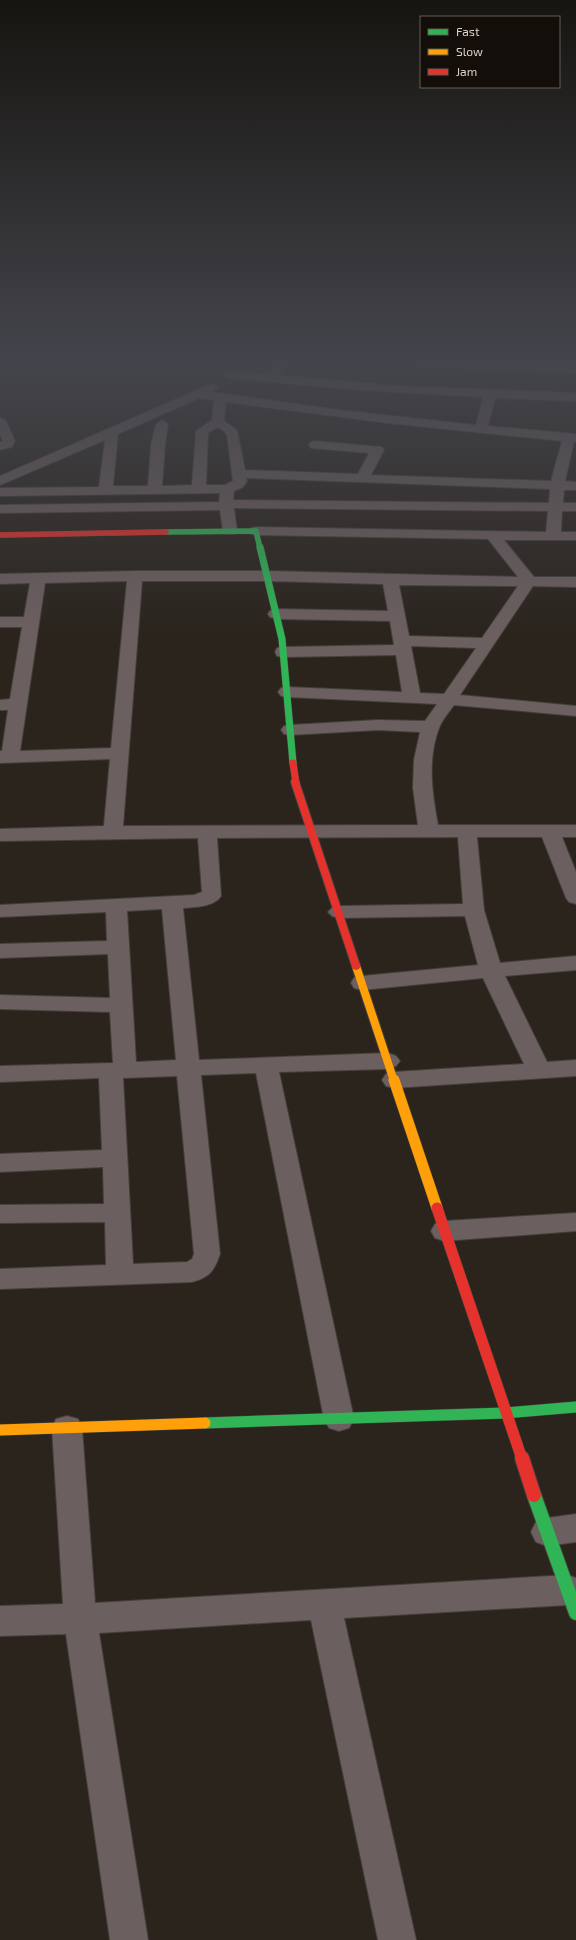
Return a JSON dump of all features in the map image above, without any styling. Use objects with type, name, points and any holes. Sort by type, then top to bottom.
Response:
[{"type":"street","points":[[0,481],[63,454]]},
{"type":"street","points":[[106,490],[110,454]]},
{"type":"street","points":[[155,490],[157,454]]},
{"type":"street","points":[[199,489],[201,454]]},
{"type":"street","points":[[0,492],[228,489],[238,484],[240,481],[236,454]]},
{"type":"street","points":[[363,478],[375,454]]},
{"type":"street","points":[[553,537],[557,485],[567,454]]},
{"type":"street","points":[[239,474],[576,486]]},
{"type":"street","points":[[228,489],[226,505],[230,531]]},
{"type":"street","points":[[0,509],[226,505],[576,507]]},
{"type":"street","points":[[0,1621],[80,1619],[324,1604],[572,1601],[562,1530],[505,1413],[294,778],[283,652],[276,614],[256,531]]},
{"type":"street","points":[[0,535],[256,531],[553,537],[576,536]]},
{"type":"street","points":[[492,535],[529,581]]},
{"type":"street","points":[[113,832],[135,576]]},
{"type":"street","points":[[0,579],[135,576],[267,576],[390,580],[576,582]]},
{"type":"street","points":[[38,578],[18,704],[5,756],[119,753]]},
{"type":"street","points":[[390,580],[412,697]]},
{"type":"street","points":[[429,830],[422,788],[423,760],[430,727],[529,581]]},
{"type":"street","points":[[276,614],[328,613],[397,616]]},
{"type":"street","points":[[0,622],[31,622]]},
{"type":"street","points":[[283,652],[487,643]]},
{"type":"street","points":[[286,692],[449,698],[576,711]]},
{"type":"street","points":[[0,705],[18,704]]},
{"type":"street","points":[[290,730],[378,725],[430,727]]},
{"type":"street","points":[[0,835],[113,832],[207,833],[429,830],[576,831]]},
{"type":"street","points":[[467,831],[474,910],[492,971],[539,1071]]},
{"type":"street","points":[[550,831],[576,898]]},
{"type":"street","points":[[0,911],[197,901],[211,896],[207,833]]},
{"type":"street","points":[[0,1279],[192,1272],[203,1265],[206,1254],[172,902]]},
{"type":"street","points":[[116,905],[122,1005],[115,1158],[120,1275]]},
{"type":"street","points":[[339,912],[474,910]]},
{"type":"street","points":[[0,951],[119,947]]},
{"type":"street","points":[[362,983],[576,964]]},
{"type":"street","points":[[0,1002],[122,1005]]},
{"type":"street","points":[[266,1065],[338,1419]]},
{"type":"street","points":[[0,1074],[266,1065],[391,1070],[539,1071],[576,1068]]},
{"type":"street","points":[[0,1163],[115,1158]]},
{"type":"street","points":[[0,1214],[118,1213]]},
{"type":"street","points":[[444,1231],[576,1222]]},
{"type":"street","points":[[0,1430],[505,1413],[576,1407]]},
{"type":"street","points":[[67,1428],[80,1619],[129,1940]]},
{"type":"street","points":[[324,1604],[397,1940]]},
{"type":"traffic: fast","points":[[166,532],[256,531],[282,639],[293,763]]},
{"type":"traffic: fast","points":[[205,1423],[505,1413],[576,1407]]},
{"type":"traffic: fast","points":[[534,1495],[576,1613]]},
{"type":"traffic: slow","points":[[356,966],[437,1208]]},
{"type":"traffic: slow","points":[[0,1430],[205,1423]]},
{"type":"traffic: jam","points":[[0,535],[166,532]]},
{"type":"traffic: jam","points":[[293,763],[294,778],[356,966]]},
{"type":"traffic: jam","points":[[437,1208],[534,1495]]}]
